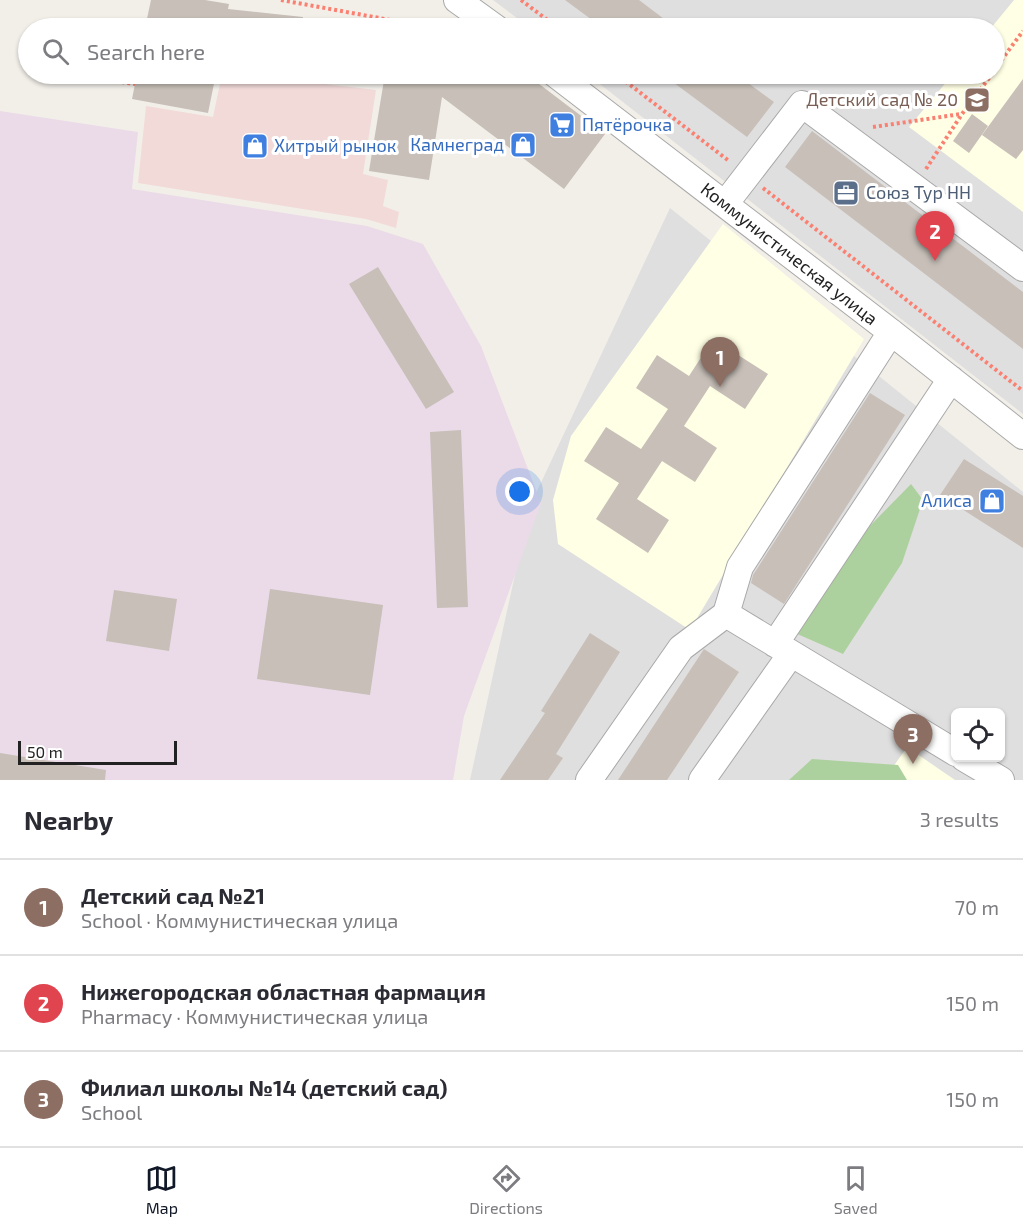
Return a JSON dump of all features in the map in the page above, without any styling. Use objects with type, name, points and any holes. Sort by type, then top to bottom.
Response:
[{"type":"street","points":[[457,0],[482,18]]},
{"type":"street","name":"Коммунистическая улица","points":[[568,84],[1023,436]]},
{"type":"street","points":[[725,204],[802,104],[1023,268]]},
{"type":"street","points":[[589,780],[681,648],[726,614],[740,567],[891,332]]},
{"type":"street","points":[[702,780],[951,379]]},
{"type":"street","points":[[726,614],[951,750]]},
{"type":"street","points":[[971,762],[1001,780]]},
{"type":"path","points":[[281,0],[379,18]]},
{"type":"path","points":[[521,0],[545,18]]},
{"type":"path","points":[[1005,56],[1023,31]]},
{"type":"path","points":[[629,84],[1023,391]]},
{"type":"path","points":[[914,187],[984,84]]},
{"type":"path","points":[[840,132],[962,114]]},
{"type":"shaded area","points":[[493,0],[1023,0],[1023,414],[600,84],[1005,84],[1005,18],[517,18]]},
{"type":"shaded area","name":"Детский сад № 20","points":[[1014,0],[1023,0],[1023,212],[909,127],[945,84],[1005,84],[1005,18],[999,18]]},
{"type":"shaded area","name":"Хитрый рынок","points":[[220,84],[325,84],[376,90],[363,174],[388,180],[383,206],[399,212],[396,228],[366,219],[138,183],[146,106],[213,117]]},
{"type":"shaded area","points":[[0,111],[138,132],[132,189],[367,226],[423,244],[481,346],[541,503],[464,716],[453,780],[0,780]]},
{"type":"shaded area","points":[[670,208],[1023,492],[1023,780],[470,780],[530,506]]},
{"type":"shaded area","points":[[723,224],[864,339],[690,630],[558,544],[553,500],[571,436]]},
{"type":"shaded area","points":[[907,747],[955,780],[884,780]]},
{"type":"green space","points":[[911,484],[923,500],[902,563],[843,654],[795,633],[861,535]]},
{"type":"green space","points":[[812,759],[898,765],[907,780],[789,780]]},
{"type":"building","points":[[151,0],[205,0],[229,4],[228,9],[303,17],[303,18],[147,18]]},
{"type":"building","points":[[565,0],[639,0],[663,18],[589,18]]},
{"type":"building","points":[[1023,79],[1023,150],[1016,159],[982,135]]},
{"type":"building","points":[[135,84],[214,84],[208,113],[132,99]]},
{"type":"building","points":[[383,84],[539,84],[605,134],[564,189],[442,97],[429,180],[369,171]]},
{"type":"building","points":[[675,84],[750,84],[774,102],[747,137]]},
{"type":"building","points":[[972,114],[988,126],[969,153],[953,141]]},
{"type":"building","points":[[812,131],[1023,292],[1023,349],[785,167]]},
{"type":"building","points":[[378,267],[454,392],[426,409],[349,284]]},
{"type":"building","points":[[713,339],[768,374],[745,409],[710,386],[684,426],[717,448],[695,482],[662,461],[637,499],[669,520],[648,553],[596,519],[619,483],[584,461],[606,427],[641,449],[668,409],[636,388],[657,355],[689,376]]},
{"type":"building","points":[[870,393],[905,415],[784,604],[751,583],[753,575]]},
{"type":"building","points":[[461,430],[468,607],[437,608],[430,432]]},
{"type":"building","points":[[964,459],[1023,496],[1023,548],[940,495]]},
{"type":"building","points":[[270,589],[383,605],[370,695],[257,679]]},
{"type":"building","points":[[114,590],[177,599],[169,651],[106,641]]},
{"type":"building","points":[[590,633],[620,652],[556,754],[563,758],[548,780],[500,780],[545,713],[541,711]]},
{"type":"building","points":[[704,649],[739,672],[667,780],[618,780]]},
{"type":"building","points":[[0,753],[106,770],[105,780],[0,780]]},
{"type":"place","name":"Детский сад № 20","points":[[977,100]]},
{"type":"place","name":"Пятёрочка","points":[[562,125]]},
{"type":"place","name":"Камнеград","points":[[523,145]]},
{"type":"place","name":"Хитрый рынок","points":[[255,146]]},
{"type":"place","name":"Союз Тур НН","points":[[846,193]]},
{"type":"place","name":"Нижегородская областная фармация","points":[[935,261]]},
{"type":"place","name":"Детский сад №21","points":[[720,387]]},
{"type":"place","name":"Алиса","points":[[992,501]]},
{"type":"place","name":"Филиал школы №14 (детский сад)","points":[[913,764]]}]
